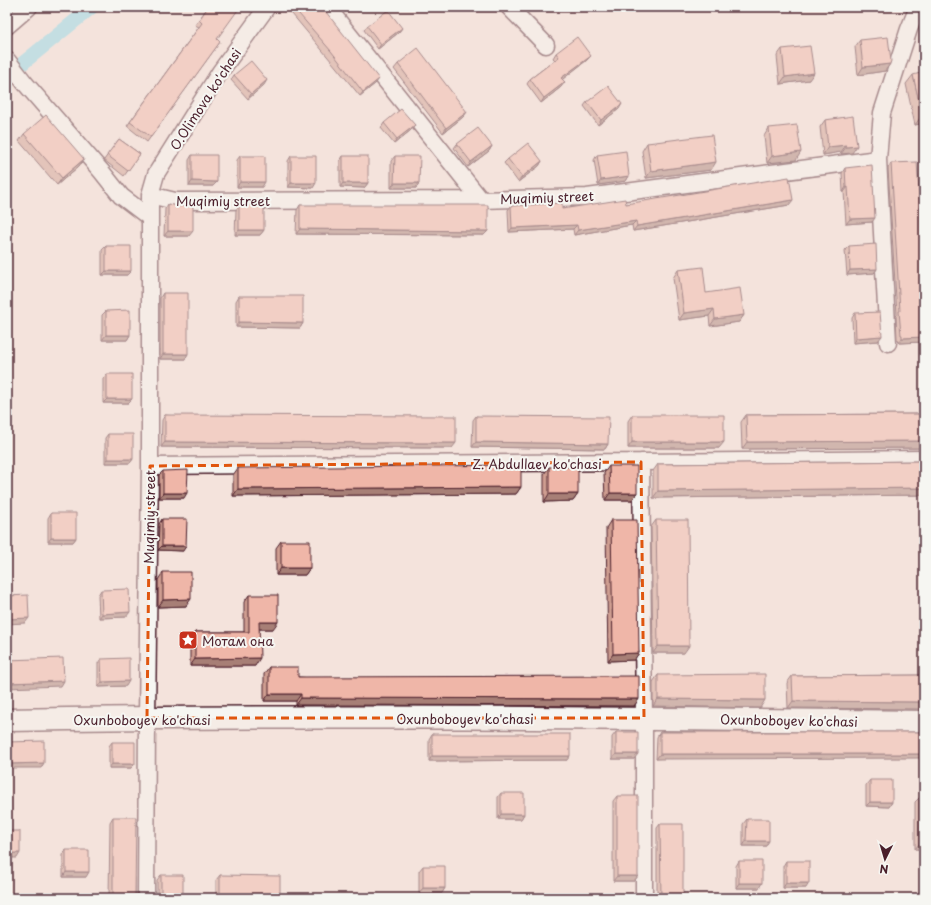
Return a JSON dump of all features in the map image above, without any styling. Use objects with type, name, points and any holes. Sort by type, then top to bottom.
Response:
[{"type":"main road","name":"Oxunboboyev ko'chasi","points":[[7,720],[146,718],[644,718],[924,722]]},
{"type":"street","points":[[7,26],[29,7]]},
{"type":"street","name":"O.Olimova ko'chasi","points":[[150,195],[156,174],[220,72],[267,7]]},
{"type":"street","points":[[327,7],[481,200]]},
{"type":"street","points":[[509,7],[546,45]]},
{"type":"street","points":[[888,343],[878,159],[882,113],[909,29],[918,7]]},
{"type":"street","points":[[7,60],[121,196],[150,218]]},
{"type":"street","name":"Muqimiy street","points":[[146,898],[146,718],[150,466],[150,195],[176,201],[481,200],[587,197],[878,159]]},
{"type":"street","name":"Z. Abdullaev ko'chasi","points":[[150,466],[924,459]]},
{"type":"street","points":[[641,462],[644,718],[644,898]]},
{"type":"highlighted area","points":[[641,462],[644,718],[147,718],[150,466]]},
{"type":"building","points":[[208,7],[240,7],[217,39],[220,42],[151,137],[130,122],[202,23],[199,20]]},
{"type":"building","points":[[293,7],[322,7],[379,79],[363,92],[331,51]]},
{"type":"building","points":[[388,10],[402,28],[381,44],[367,26]]},
{"type":"building","points":[[577,37],[591,56],[561,78],[565,82],[544,98],[530,79],[559,57],[556,53]]},
{"type":"building","points":[[888,37],[891,61],[890,64],[863,67],[860,40]]},
{"type":"building","points":[[810,46],[814,73],[785,77],[782,49]]},
{"type":"building","points":[[418,48],[467,112],[446,128],[398,64]]},
{"type":"building","points":[[251,61],[267,80],[251,94],[234,75]]},
{"type":"building","points":[[924,72],[924,115],[922,115],[913,75]]},
{"type":"building","points":[[608,86],[622,104],[601,120],[587,102]]},
{"type":"building","points":[[401,109],[415,125],[397,139],[384,123]]},
{"type":"building","points":[[46,115],[84,159],[62,178],[24,134]]},
{"type":"building","points":[[853,116],[857,146],[846,147],[846,145],[828,147],[825,120]]},
{"type":"building","points":[[797,125],[801,152],[772,156],[769,128]]},
{"type":"building","points":[[478,128],[492,146],[471,162],[457,144]]},
{"type":"building","points":[[712,135],[716,162],[651,171],[647,143]]},
{"type":"building","points":[[119,139],[140,154],[128,171],[107,155]]},
{"type":"building","points":[[528,143],[542,161],[522,177],[508,159]]},
{"type":"building","points":[[626,151],[629,176],[601,180],[597,155]]},
{"type":"building","points":[[192,155],[217,155],[217,182],[192,181]]},
{"type":"building","points":[[240,156],[265,156],[265,182],[240,182]]},
{"type":"building","points":[[291,156],[316,156],[316,183],[291,183]]},
{"type":"building","points":[[343,156],[368,156],[368,183],[343,183]]},
{"type":"building","points":[[395,156],[420,156],[419,183],[394,183]]},
{"type":"building","points":[[917,162],[924,265],[924,337],[902,338],[899,311],[891,163]]},
{"type":"building","points":[[872,165],[875,218],[850,219],[845,168]]},
{"type":"building","points":[[789,177],[793,200],[637,226],[636,221],[578,230],[577,225],[512,228],[511,206],[562,203],[562,209],[625,199],[626,204]]},
{"type":"building","points":[[168,204],[193,206],[193,231],[168,231]]},
{"type":"building","points":[[239,205],[264,205],[264,230],[239,230]]},
{"type":"building","points":[[300,205],[488,205],[488,231],[300,229]]},
{"type":"building","points":[[876,244],[877,269],[850,270],[849,246]]},
{"type":"building","points":[[106,246],[131,246],[131,271],[106,271]]},
{"type":"building","points":[[703,267],[706,293],[740,288],[744,315],[715,319],[714,309],[684,313],[678,270]]},
{"type":"building","points":[[163,293],[188,293],[188,354],[163,354]]},
{"type":"building","points":[[239,296],[303,296],[303,323],[239,322]]},
{"type":"building","points":[[130,310],[130,335],[106,335],[106,311]]},
{"type":"building","points":[[880,312],[882,336],[856,338],[855,313]]},
{"type":"building","points":[[107,374],[132,374],[132,399],[107,399]]},
{"type":"building","points":[[924,414],[924,441],[747,442],[746,415]]},
{"type":"building","points":[[165,415],[456,416],[456,443],[165,442]]},
{"type":"building","points":[[632,415],[724,415],[724,442],[632,442]]},
{"type":"building","points":[[476,416],[609,417],[608,444],[476,442]]},
{"type":"building","points":[[108,434],[133,434],[133,459],[108,459]]},
{"type":"building","points":[[924,461],[924,488],[658,491],[658,464]]},
{"type":"building","points":[[521,465],[521,487],[238,489],[238,468]]},
{"type":"building","points":[[609,466],[637,466],[637,493],[610,493]]},
{"type":"building","points":[[549,467],[578,467],[578,494],[549,494]]},
{"type":"building","points":[[188,470],[187,493],[163,493],[163,471]]},
{"type":"building","points":[[51,513],[76,513],[76,538],[51,538]]},
{"type":"building","points":[[162,519],[187,519],[186,546],[162,546]]},
{"type":"building","points":[[611,520],[637,520],[639,653],[613,654]]},
{"type":"building","points":[[656,520],[688,520],[689,646],[658,646]]},
{"type":"building","points":[[281,541],[310,541],[310,568],[281,568]]},
{"type":"building","points":[[163,572],[191,572],[191,599],[163,600]]},
{"type":"building","points":[[129,589],[130,612],[102,614],[101,590]]},
{"type":"building","points":[[28,595],[29,618],[7,619],[7,596]]},
{"type":"building","points":[[249,595],[278,595],[278,622],[259,622],[260,658],[195,659],[195,632],[249,632]]},
{"type":"building","points":[[63,658],[64,681],[7,683],[7,660]]},
{"type":"building","points":[[129,658],[129,681],[102,682],[101,659]]},
{"type":"building","points":[[269,667],[298,667],[298,677],[639,676],[639,699],[301,698],[301,694],[269,694]]},
{"type":"building","points":[[765,674],[765,700],[658,699],[658,675]]},
{"type":"building","points":[[924,675],[924,702],[793,701],[792,676]]},
{"type":"building","points":[[616,732],[638,732],[638,754],[616,754]]},
{"type":"building","points":[[660,732],[924,732],[924,754],[660,754]]},
{"type":"building","points":[[432,734],[570,734],[570,756],[432,756]]},
{"type":"building","points":[[44,741],[44,763],[7,764],[7,742]]},
{"type":"building","points":[[112,742],[135,742],[135,764],[112,764]]},
{"type":"building","points":[[870,780],[892,780],[892,802],[870,802]]},
{"type":"building","points":[[501,793],[524,793],[524,814],[501,814]]},
{"type":"building","points":[[617,796],[638,796],[638,876],[617,876]]},
{"type":"building","points":[[919,798],[924,798],[924,844],[919,844]]},
{"type":"building","points":[[113,817],[136,817],[135,898],[113,898]]},
{"type":"building","points":[[747,819],[769,819],[769,841],[746,841]]},
{"type":"building","points":[[660,824],[683,824],[683,898],[661,898]]},
{"type":"building","points":[[7,831],[20,831],[20,853],[7,853]]},
{"type":"building","points":[[66,850],[89,850],[89,872],[66,872]]},
{"type":"building","points":[[739,861],[762,861],[762,883],[739,883]]},
{"type":"building","points":[[786,861],[809,861],[809,883],[786,883]]},
{"type":"building","points":[[423,866],[445,866],[445,888],[423,888]]},
{"type":"building","points":[[161,875],[183,875],[183,897],[161,897]]},
{"type":"building","points":[[220,875],[280,876],[280,898],[220,897]]},
{"type":"waterway","points":[[7,76],[92,7]]},
{"type":"place","name":"Мотам она","points":[[188,640]]}]
